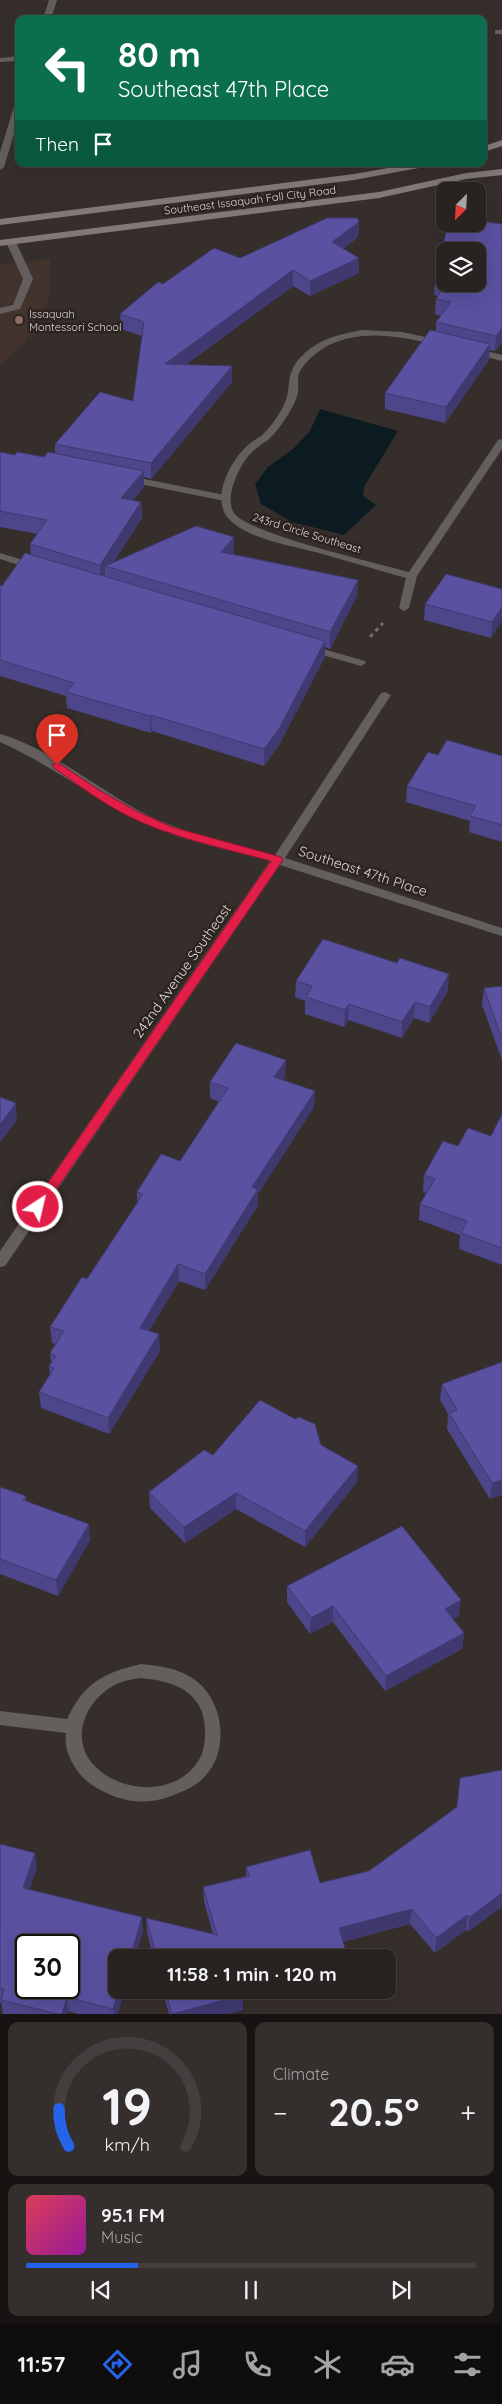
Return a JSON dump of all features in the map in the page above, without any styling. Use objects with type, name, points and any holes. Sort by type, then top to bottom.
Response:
[{"type":"street","points":[[48,15],[53,0]]},
{"type":"street","points":[[0,60],[15,58]]},
{"type":"street","points":[[0,167],[15,116]]},
{"type":"street","points":[[487,148],[502,143]]},
{"type":"street","name":"Southeast Issaquah Fall City Road","points":[[0,222],[354,176],[406,167]]},
{"type":"street","name":"Southeast Issaquah Fall City Road","points":[[0,243],[380,194],[466,176],[502,172]]},
{"type":"street","points":[[0,311],[16,307],[28,279],[11,242]]},
{"type":"street","points":[[118,477],[225,498],[227,489],[244,455],[272,431],[292,397],[294,373],[313,349],[334,338],[359,332],[397,333],[502,358]]},
{"type":"street","points":[[404,608],[412,576],[502,442]]},
{"type":"street","name":"243rd Circle Southeast","points":[[225,498],[224,504],[230,515],[242,526],[258,533],[412,576]]},
{"type":"street","points":[[0,556],[47,570]]},
{"type":"street","points":[[294,644],[361,663]]},
{"type":"street","name":"242nd Avenue Southeast","points":[[0,1262],[278,860],[385,695]]},
{"type":"street","name":"Southeast 47th Place","points":[[0,738],[57,765],[95,792],[132,814],[168,829],[278,860],[502,932]]},
{"type":"street","points":[[141,1671],[164,1673],[186,1682],[203,1697],[213,1717],[214,1739],[208,1760],[193,1778],[172,1790],[148,1796],[123,1794],[100,1784],[84,1768],[74,1748],[73,1726],[82,1705],[96,1689],[117,1676],[141,1671]]},
{"type":"street","points":[[0,1718],[73,1726]]},
{"type":"shaded area","name":"Issaquah Montessori School","points":[[50,259],[50,297],[25,343],[0,365],[0,265]]},
{"type":"shaded area","points":[[320,409],[398,431],[364,487],[363,496],[376,505],[344,535],[292,522],[261,504],[255,484],[268,467],[294,448],[310,431]]},
{"type":"building","points":[[327,218],[357,218],[359,222],[332,242],[359,258],[310,281],[293,270],[165,364],[232,366],[151,463],[55,444],[100,392],[133,401],[144,322],[120,314],[158,282],[163,284],[214,248],[240,258]]},
{"type":"building","points":[[486,222],[502,224],[502,328],[496,336],[436,322],[451,302],[436,299],[441,292],[486,292],[486,242],[444,242],[446,232],[486,232]]},
{"type":"building","points":[[430,330],[490,344],[446,407],[385,393]]},
{"type":"building","points":[[0,452],[15,455],[17,452],[44,457],[48,452],[144,471],[121,498],[141,502],[100,565],[30,544],[47,520],[0,511]]},
{"type":"building","points":[[196,526],[234,537],[221,552],[358,580],[330,632],[105,566]]},
{"type":"building","points":[[25,553],[325,641],[279,729],[264,749],[66,692],[74,683],[0,660],[0,585],[2,586]]},
{"type":"building","points":[[446,574],[502,589],[502,607],[492,622],[425,604]]},
{"type":"building","points":[[447,740],[502,756],[502,825],[470,816],[476,806],[407,786],[428,752],[438,755]]},
{"type":"building","points":[[323,939],[397,963],[400,958],[449,974],[430,1007],[415,1002],[402,1022],[349,1004],[345,1010],[306,997],[312,986],[296,981]]},
{"type":"building","points":[[502,986],[502,1039],[484,988]]},
{"type":"building","points":[[236,1043],[286,1060],[274,1077],[315,1091],[252,1187],[258,1189],[205,1274],[178,1264],[140,1328],[159,1334],[108,1418],[39,1392],[54,1368],[49,1366],[56,1356],[50,1353],[64,1331],[50,1327],[82,1277],[87,1279],[143,1194],[137,1192],[161,1154],[180,1161],[228,1088],[210,1082]]},
{"type":"building","points":[[0,1097],[16,1103],[0,1125]]},
{"type":"building","points":[[502,1114],[502,1248],[461,1233],[467,1221],[420,1204],[435,1179],[424,1175],[443,1141],[458,1146],[468,1128],[491,1136]]},
{"type":"building","points":[[502,1362],[502,1480],[492,1483],[449,1413],[457,1410],[442,1384]]},
{"type":"building","points":[[260,1400],[295,1419],[299,1417],[315,1424],[321,1445],[358,1466],[305,1531],[236,1493],[184,1527],[149,1492],[204,1450],[213,1455]]},
{"type":"building","points":[[0,1487],[26,1496],[23,1500],[89,1524],[56,1580],[0,1559]]},
{"type":"building","points":[[402,1526],[461,1600],[445,1609],[464,1633],[386,1676],[333,1606],[311,1618],[287,1586]]},
{"type":"building","points":[[502,1770],[502,1893],[470,1917],[467,1915],[436,1938],[412,1909],[339,1928],[345,1948],[342,1949],[155,1949],[146,1918],[217,1935],[203,1887],[250,1876],[246,1867],[310,1850],[320,1883],[369,1871],[457,1807],[460,1778]]},
{"type":"building","points":[[0,1844],[35,1853],[23,1888],[142,1917],[133,1949],[108,1949],[108,1999],[116,1999],[113,2009],[75,1999],[80,1999],[80,1934],[15,1934],[15,1999],[66,1999],[62,2014],[1,2000],[4,1989],[0,1988]]},
{"type":"building","points":[[168,1999],[228,1999],[172,2014]]},
{"type":"place","name":"Issaquah Montessori School","points":[[19,320]]},
{"type":"route","points":[[38,1207],[278,860],[168,829],[132,814],[95,792],[57,765]]}]
